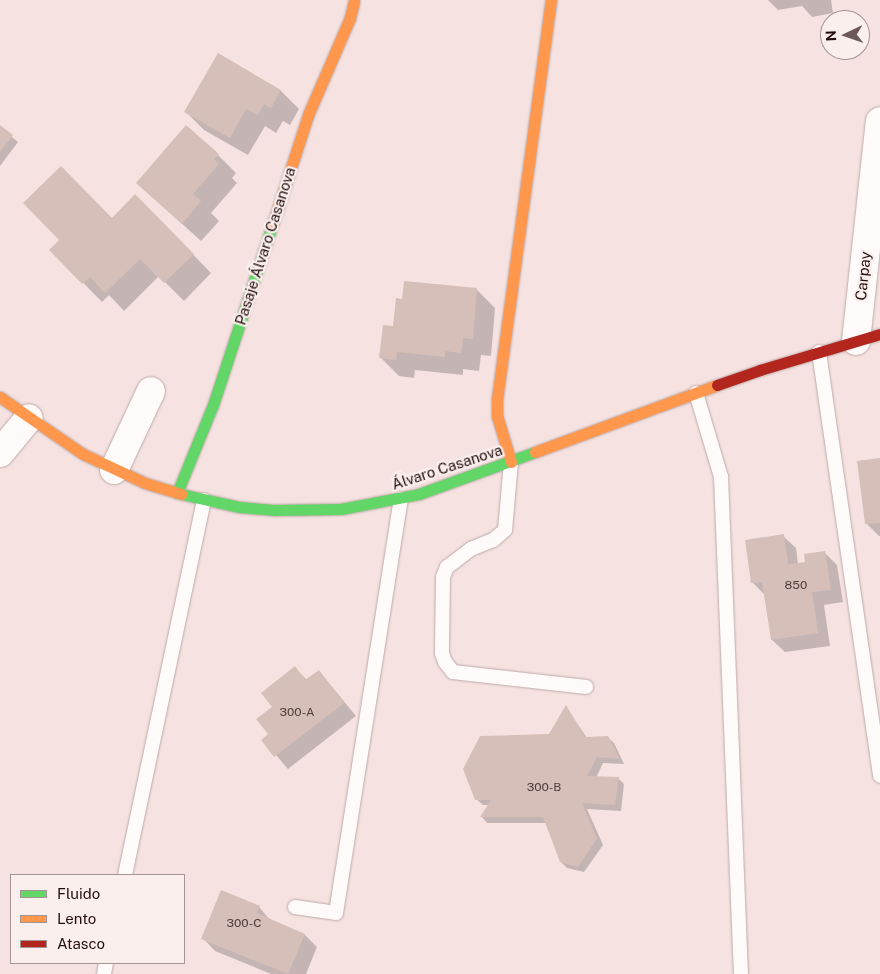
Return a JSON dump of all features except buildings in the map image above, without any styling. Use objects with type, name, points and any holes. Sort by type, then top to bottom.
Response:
[{"type":"street","name":"Pasaje Álvaro Casanova","points":[[177,493],[213,405],[308,115],[350,18],[354,0]]},
{"type":"street","points":[[511,462],[497,416],[497,399],[551,0]]},
{"type":"street","name":"Carpay","points":[[868,337],[880,121]]},
{"type":"street","name":"Álvaro Casanova","points":[[0,397],[83,454],[114,470],[177,493],[204,500],[257,508],[311,510],[364,506],[401,499],[511,462],[696,393],[868,337]]},
{"type":"street","points":[[114,470],[151,391]]},
{"type":"street","points":[[0,453],[29,418]]},
{"type":"lane","points":[[819,352],[880,776]]},
{"type":"lane","points":[[696,393],[721,477],[741,974]]},
{"type":"lane","points":[[511,462],[505,530],[494,540],[472,549],[447,567],[443,577],[442,653],[445,662],[454,672],[586,687]]},
{"type":"lane","points":[[295,907],[336,913],[401,499]]},
{"type":"lane","points":[[125,874],[204,500]]},
{"type":"traffic: fast","points":[[177,493],[213,405],[273,223]]},
{"type":"traffic: fast","points":[[181,494],[239,507],[275,510],[341,509],[419,494],[535,452]]},
{"type":"traffic: slow","points":[[273,223],[308,115],[350,18],[354,0]]},
{"type":"traffic: slow","points":[[511,462],[497,416],[497,399],[551,0]]},
{"type":"traffic: slow","points":[[535,452],[717,385]]},
{"type":"traffic: slow","points":[[0,397],[83,454],[145,483],[181,494]]},
{"type":"traffic: jam","points":[[717,385],[880,334]]}]
